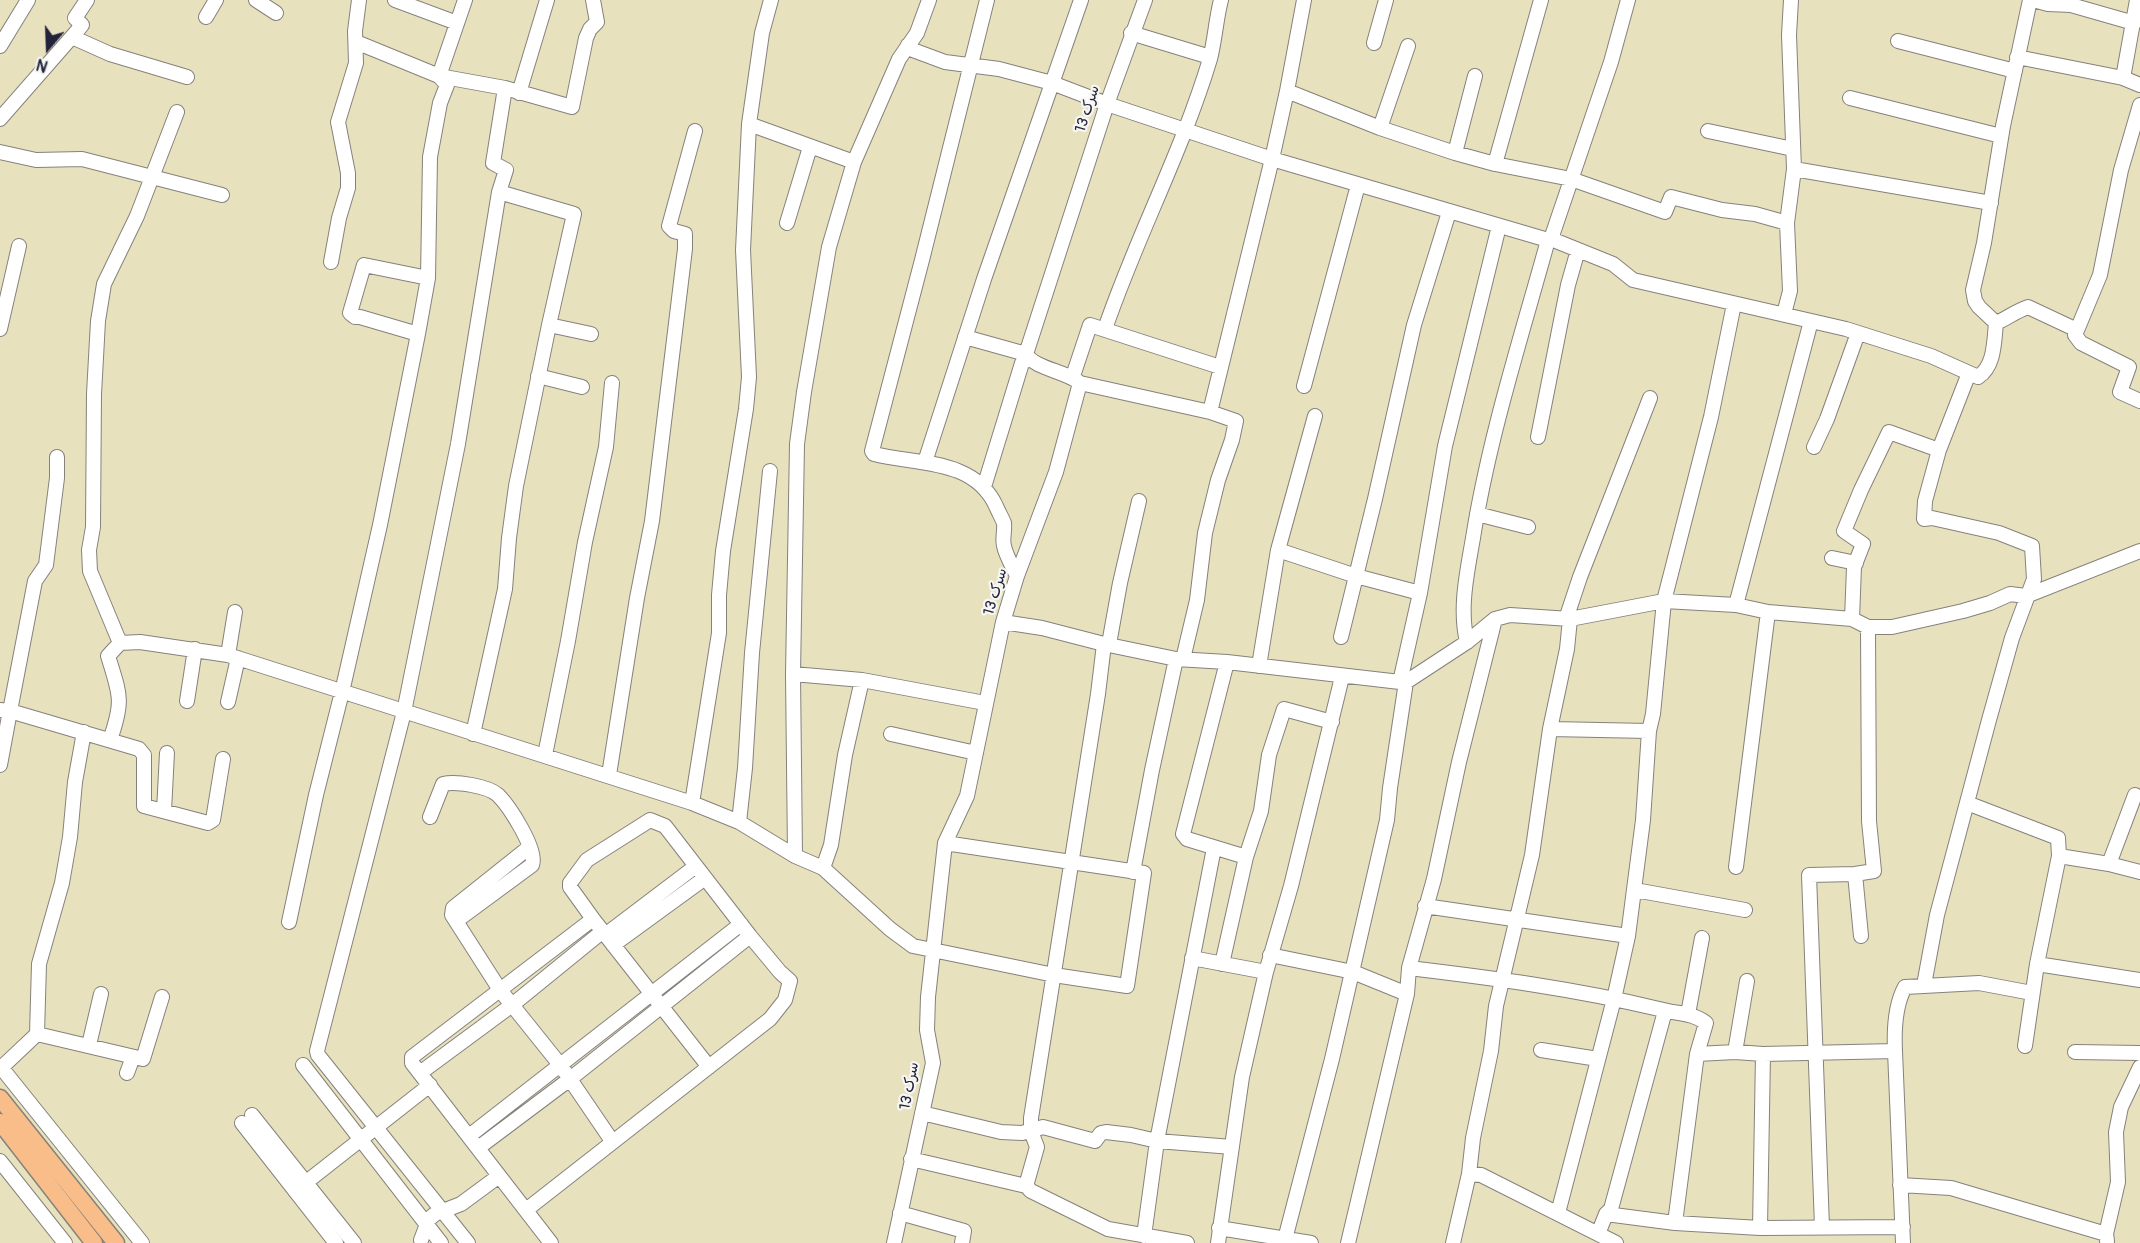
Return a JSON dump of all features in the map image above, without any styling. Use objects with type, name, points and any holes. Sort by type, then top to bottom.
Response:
[{"type":"main road","points":[[0,1098],[116,1243]]},
{"type":"main road","points":[[0,1122],[94,1243]]},
{"type":"street","points":[[0,46],[28,0]]},
{"type":"street","points":[[0,119],[82,25],[75,18],[87,0]]},
{"type":"street","points":[[206,17],[216,0]]},
{"type":"street","points":[[256,0],[276,12]]},
{"type":"street","points":[[331,262],[339,218],[348,188],[348,173],[338,122],[356,63],[359,0]]},
{"type":"street","points":[[395,0],[457,23]]},
{"type":"street","points":[[439,76],[465,0]]},
{"type":"street","points":[[468,1243],[375,1128],[317,1051],[404,711],[458,444],[499,192],[506,170],[493,163],[512,90],[547,0]]},
{"type":"street","points":[[356,42],[439,76],[465,79],[572,107],[586,38],[590,29],[597,22],[593,0]]},
{"type":"street","points":[[692,803],[719,633],[723,551],[746,409],[749,377],[743,250],[749,124],[762,33],[771,0]]},
{"type":"street","points":[[987,0],[872,451],[874,454],[885,457],[925,462],[961,472],[984,487],[1004,523],[1004,546],[1017,576]]},
{"type":"street","points":[[925,462],[965,337],[1081,0]]},
{"type":"street","name":"سرک 13","points":[[984,487],[1107,104],[1144,0]]},
{"type":"street","points":[[1220,367],[1105,329],[1119,287],[1185,129],[1210,57],[1221,0]]},
{"type":"street","points":[[1210,412],[1272,159],[1304,0]]},
{"type":"street","points":[[1374,43],[1386,0]]},
{"type":"street","points":[[1496,164],[1541,0]]},
{"type":"street","points":[[1467,642],[1463,625],[1465,589],[1486,463],[1550,239],[1611,62],[1628,0]]},
{"type":"street","points":[[1784,314],[1790,291],[1787,223],[1794,169],[1788,35],[1791,0]]},
{"type":"street","points":[[1996,323],[1979,307],[1973,290],[1991,203],[2001,136],[2031,0],[2048,4],[2071,5],[2134,23]]},
{"type":"street","points":[[2123,78],[2138,0]]},
{"type":"street","points":[[795,856],[793,674],[797,444],[829,247],[854,162],[900,59],[917,33],[927,1]]},
{"type":"street","points":[[1131,33],[1210,57]]},
{"type":"street","points":[[72,37],[110,54],[187,77]]},
{"type":"street","points":[[1898,41],[2016,64],[2123,78],[2140,85]]},
{"type":"street","points":[[908,45],[910,49],[945,62],[999,69],[1052,83],[1107,104],[1272,159],[1449,212],[1550,239],[1613,264],[1633,280],[1858,333],[1931,356],[1978,377],[1983,374],[1993,355],[1996,323]]},
{"type":"street","points":[[1380,128],[1408,46]]},
{"type":"street","points":[[289,922],[316,795],[380,525],[428,279],[430,158],[440,103],[447,85],[439,76]]},
{"type":"street","points":[[1455,153],[1475,76]]},
{"type":"street","points":[[1287,91],[1380,128],[1455,153],[1571,179],[1665,212],[1671,197],[1787,223]]},
{"type":"street","points":[[1850,98],[2001,136]]},
{"type":"street","points":[[2140,105],[2121,170],[2100,275],[2075,335],[2081,343],[2129,367],[2120,392],[2140,401]]},
{"type":"street","points":[[120,643],[90,571],[98,321],[104,284],[114,267],[153,179],[177,112]]},
{"type":"street","points":[[749,124],[854,162]]},
{"type":"street","points":[[609,775],[636,598],[652,521],[685,249],[685,234],[674,231],[669,226],[695,130]]},
{"type":"street","points":[[1708,131],[1793,149]]},
{"type":"street","points":[[787,223],[810,147]]},
{"type":"street","points":[[0,152],[36,160],[82,159],[222,195]]},
{"type":"street","points":[[1794,169],[1991,203]]},
{"type":"street","points":[[1304,386],[1358,185]]},
{"type":"street","points":[[473,734],[505,588],[516,486],[574,214],[499,192]]},
{"type":"street","points":[[1341,637],[1414,325],[1449,212]]},
{"type":"street","points":[[1285,1241],[1332,1059],[1387,820],[1403,682],[1444,446],[1499,226]]},
{"type":"street","points":[[0,329],[19,246]]},
{"type":"street","points":[[1538,437],[1568,285],[1578,250]]},
{"type":"street","points":[[418,334],[355,317],[350,313],[364,265],[428,279]]},
{"type":"street","points":[[1558,1213],[1614,999],[1628,936],[1643,820],[1649,731],[1653,714],[1664,601],[1711,417],[1734,304]]},
{"type":"street","points":[[1996,323],[2007,318],[2011,313],[2028,307],[2078,330]]},
{"type":"street","points":[[1736,605],[1811,321]]},
{"type":"street","points":[[549,325],[591,334]]},
{"type":"street","name":"سرک 13","points":[[894,1243],[933,1063],[927,1030],[936,914],[945,843],[967,796],[1004,622],[1017,576],[1056,472],[1090,325],[1105,329]]},
{"type":"street","points":[[1814,447],[1827,419],[1858,333]]},
{"type":"street","points":[[965,337],[1027,356],[1077,380],[1210,412],[1236,421],[1205,533],[1197,600],[1179,659],[1152,770],[1133,872]]},
{"type":"street","points":[[1924,985],[1937,915],[1967,803],[2009,648],[2034,579],[2032,546],[1999,533],[1932,518],[1924,519],[1924,501],[1939,450],[1969,372]]},
{"type":"street","points":[[538,376],[582,387]]},
{"type":"street","points":[[545,755],[585,542],[606,447],[612,384]]},
{"type":"street","points":[[1453,1243],[1469,1174],[1473,1137],[1491,1051],[1496,1006],[1532,855],[1550,729],[1561,683],[1570,619],[1568,613],[1650,398]]},
{"type":"street","points":[[1259,666],[1278,550],[1315,416]]},
{"type":"street","points":[[1852,619],[1853,571],[1863,544],[1844,531],[1860,490],[1889,432],[1939,450]]},
{"type":"street","points":[[0,765],[5,710],[35,581],[46,565],[57,478],[57,457]]},
{"type":"street","points":[[739,822],[745,768],[752,653],[770,471]]},
{"type":"street","points":[[1026,1186],[1037,1147],[1030,1131],[1031,1118],[1098,694],[1139,501]]},
{"type":"street","points":[[1477,514],[1528,527]]},
{"type":"street","points":[[1278,550],[1356,576],[1420,593]]},
{"type":"street","points":[[1004,622],[1179,659],[1227,662],[1403,682],[1467,642],[1496,620],[1510,615],[1570,619],[1664,601],[1736,605],[1768,612],[1852,619],[1868,627],[1892,627],[1990,603],[2010,594],[2026,596],[2140,551]]},
{"type":"street","points":[[1832,558],[1856,563]]},
{"type":"street","points":[[228,702],[236,612]]},
{"type":"street","points":[[1736,867],[1768,612]]},
{"type":"street","points":[[1348,1243],[1407,994],[1409,968],[1434,879],[1459,762],[1496,620]]},
{"type":"street","points":[[1822,1227],[1809,875],[1855,874],[1874,871],[1869,821],[1868,627]]},
{"type":"street","points":[[110,740],[119,715],[120,696],[108,656],[120,643],[140,642],[233,657],[609,775],[692,803],[739,822],[795,856],[823,868],[890,929],[913,946],[1054,975],[1127,986],[1144,873],[945,843]]},
{"type":"street","points":[[188,701],[195,650]]},
{"type":"street","points":[[1227,662],[1183,834],[1187,839],[1246,857]]},
{"type":"street","points":[[793,674],[862,680],[985,703]]},
{"type":"street","points":[[1218,1243],[1242,1077],[1270,955],[1291,886],[1342,676]]},
{"type":"street","points":[[823,868],[831,845],[845,755],[862,680]]},
{"type":"street","points":[[1222,964],[1246,857],[1261,811],[1269,754],[1284,709],[1332,722]]},
{"type":"street","points":[[5,710],[136,748],[144,754],[143,802],[147,807],[211,822],[223,759]]},
{"type":"street","points":[[1550,729],[1649,731]]},
{"type":"street","points":[[84,732],[62,883],[39,964],[37,1034],[0,1067],[142,1243]]},
{"type":"street","points":[[891,734],[976,753]]},
{"type":"street","points":[[164,811],[167,753]]},
{"type":"street","points":[[430,818],[438,792],[443,784],[454,782],[497,794],[527,839],[529,845],[527,849],[453,908],[452,915],[500,990],[561,1066],[612,1141]]},
{"type":"street","points":[[2109,864],[2135,795]]},
{"type":"street","points":[[1967,803],[2058,838],[2059,856],[2037,964],[2025,1046]]},
{"type":"street","points":[[526,1210],[612,1141],[710,1067],[770,1019],[785,1000],[790,981],[750,936],[665,826],[650,820],[587,860],[570,883],[570,887],[710,1067]]},
{"type":"street","points":[[1144,1236],[1157,1141],[1214,848]]},
{"type":"street","points":[[2059,856],[2109,864],[2140,872]]},
{"type":"street","points":[[420,1073],[607,937],[696,866]]},
{"type":"street","points":[[1855,874],[1861,936]]},
{"type":"street","points":[[607,937],[705,878]]},
{"type":"street","points":[[1635,890],[1745,910]]},
{"type":"street","points":[[1425,906],[1628,936]]},
{"type":"street","points":[[551,1243],[412,1063],[412,1058],[593,919]]},
{"type":"street","points":[[469,1136],[741,924]]},
{"type":"street","points":[[478,1148],[570,1079],[750,936]]},
{"type":"street","points":[[1688,1014],[1702,938]]},
{"type":"street","points":[[1270,955],[1353,972],[1407,994]]},
{"type":"street","points":[[1192,958],[1266,972]]},
{"type":"street","points":[[2037,964],[2140,980]]},
{"type":"street","points":[[1409,968],[1503,979],[1614,999],[1697,1016],[1706,1023],[1697,1054],[1675,1223]]},
{"type":"street","points":[[1735,1052],[1747,981]]},
{"type":"street","points":[[1903,1243],[1894,1051],[1899,997],[1905,987],[1979,983],[2032,993]]},
{"type":"street","points":[[89,1045],[101,994]]},
{"type":"street","points":[[37,1034],[89,1045],[141,1060],[144,1057],[162,997]]},
{"type":"street","points":[[1598,1234],[1606,1214],[1611,1209],[1665,1011]]},
{"type":"street","points":[[1541,1050],[1598,1059]]},
{"type":"street","points":[[1697,1054],[1894,1051]]},
{"type":"street","points":[[2075,1052],[2140,1053]]},
{"type":"street","points":[[1760,1228],[1763,1054]]},
{"type":"street","points":[[127,1073],[133,1057]]},
{"type":"street","points":[[303,1065],[439,1241]]},
{"type":"street","points":[[1900,1185],[1951,1188],[2107,1241],[2118,1182],[2116,1132],[2119,1116],[2140,1067]]},
{"type":"street","points":[[301,1186],[430,1085]]},
{"type":"street","points":[[922,1113],[1001,1132],[1030,1131],[1043,1127],[1095,1141],[1101,1133],[1106,1132],[1157,1141],[1232,1148]]},
{"type":"street","points":[[247,1119],[301,1186],[354,1243]]},
{"type":"street","points":[[911,1159],[1026,1186],[1031,1191],[1108,1229],[1187,1243]]},
{"type":"street","points":[[0,1161],[65,1243]]},
{"type":"street","points":[[1469,1174],[1481,1175],[1616,1243]]},
{"type":"street","points":[[419,1242],[428,1227],[429,1219],[447,1216],[499,1176]]},
{"type":"street","points":[[301,1186],[336,1243]]},
{"type":"street","points":[[900,1213],[964,1232],[962,1243]]},
{"type":"street","points":[[1606,1214],[1675,1223],[1760,1228],[1903,1227]]},
{"type":"street","points":[[419,1242],[439,1241],[448,1233],[447,1216]]},
{"type":"street","points":[[1219,1228],[1285,1241],[1311,1243]]},
{"type":"street","points":[[1105,1243],[1108,1229]]}]
